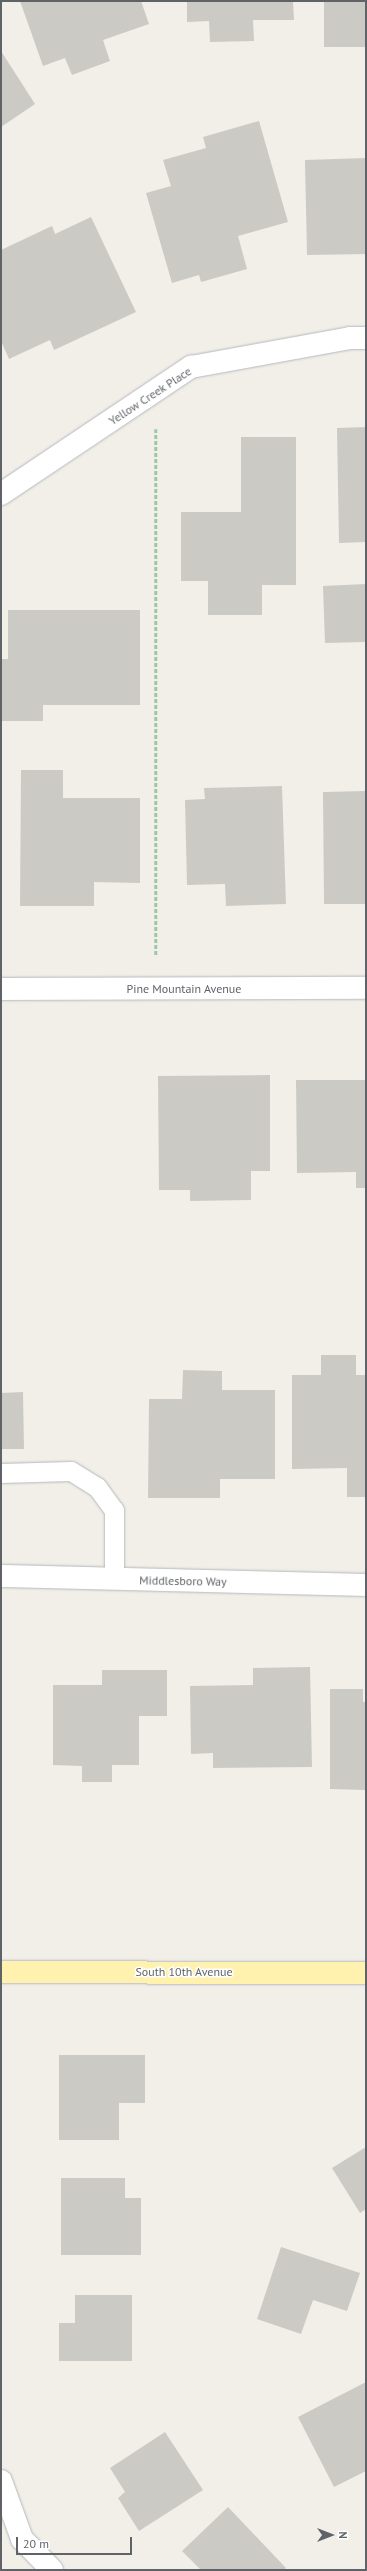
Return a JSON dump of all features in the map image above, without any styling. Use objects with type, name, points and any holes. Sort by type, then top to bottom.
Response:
[{"type":"main road","name":"South 10th Avenue","points":[[1,1972],[366,1972]]},
{"type":"street","name":"Yellow Creek Place","points":[[1,494],[191,367],[350,338],[366,338]]},
{"type":"street","name":"Pine Mountain Avenue","points":[[1,989],[366,988]]},
{"type":"street","name":"Middlesboro Way","points":[[1,1576],[366,1585]]},
{"type":"street","points":[[1,2481],[22,2539],[52,2570]]},
{"type":"lane","points":[[1,1473],[71,1471],[97,1487],[114,1510],[114,1579]]},
{"type":"path","points":[[156,391],[156,989]]},
{"type":"building","points":[[20,1],[141,1],[149,24],[103,40],[110,61],[72,75],[65,58],[43,66]]},
{"type":"building","points":[[187,1],[293,1],[294,20],[253,20],[254,41],[210,42],[209,21],[187,22]]},
{"type":"building","points":[[324,1],[366,1],[366,47],[324,47]]},
{"type":"building","points":[[1,51],[35,104],[1,127]]},
{"type":"building","points":[[259,121],[288,222],[238,236],[247,269],[201,282],[199,275],[172,283],[146,193],[171,186],[163,160],[206,148],[203,137]]},
{"type":"building","points":[[366,158],[366,254],[307,255],[305,160]]},
{"type":"building","points":[[91,217],[136,312],[54,350],[50,340],[9,359],[1,341],[1,250],[52,226],[55,234]]},
{"type":"building","points":[[366,427],[366,542],[339,543],[337,428]]},
{"type":"building","points":[[241,437],[296,437],[296,585],[262,585],[262,615],[208,615],[208,581],[181,581],[181,512],[241,512]]},
{"type":"building","points":[[366,584],[366,642],[325,643],[323,586]]},
{"type":"building","points":[[8,610],[140,610],[140,705],[43,705],[43,721],[1,721],[1,659],[8,659]]},
{"type":"building","points":[[21,770],[63,770],[63,798],[140,798],[140,883],[94,882],[94,906],[20,906]]},
{"type":"building","points":[[282,786],[286,904],[226,906],[225,884],[187,885],[185,800],[205,799],[204,788]]},
{"type":"building","points":[[366,791],[366,904],[324,904],[323,792]]},
{"type":"building","points":[[270,1075],[270,1171],[251,1171],[251,1200],[190,1201],[190,1190],[159,1190],[158,1076]]},
{"type":"building","points":[[296,1080],[366,1080],[366,1188],[356,1188],[356,1172],[297,1173]]},
{"type":"building","points":[[321,1355],[356,1355],[356,1375],[366,1375],[366,1497],[347,1497],[347,1468],[292,1469],[292,1375],[321,1375]]},
{"type":"building","points":[[183,1370],[222,1371],[222,1390],[275,1390],[275,1479],[220,1479],[220,1498],[148,1498],[149,1399],[182,1399]]},
{"type":"building","points":[[23,1392],[24,1449],[1,1449],[1,1393]]},
{"type":"building","points":[[310,1667],[312,1767],[213,1768],[213,1753],[191,1754],[190,1686],[253,1685],[253,1668]]},
{"type":"building","points":[[102,1670],[167,1670],[167,1716],[139,1716],[139,1765],[112,1765],[112,1782],[82,1782],[82,1766],[53,1765],[53,1685],[102,1685]]},
{"type":"building","points":[[330,1689],[363,1689],[363,1702],[366,1702],[366,1790],[330,1789]]},
{"type":"building","points":[[59,2055],[145,2055],[145,2103],[119,2103],[119,2140],[59,2140]]},
{"type":"building","points":[[366,2147],[366,2209],[360,2213],[332,2168]]},
{"type":"building","points":[[61,2178],[125,2178],[125,2198],[141,2198],[141,2255],[61,2255]]},
{"type":"building","points":[[281,2247],[360,2273],[347,2311],[313,2300],[301,2334],[257,2319]]},
{"type":"building","points":[[75,2295],[132,2295],[132,2361],[59,2361],[59,2323],[75,2323]]},
{"type":"building","points":[[366,2382],[366,2471],[334,2487],[298,2417]]},
{"type":"building","points":[[165,2432],[203,2490],[139,2531],[118,2498],[125,2492],[110,2468]]},
{"type":"building","points":[[228,2507],[286,2568],[284,2570],[201,2570],[182,2551]]}]
